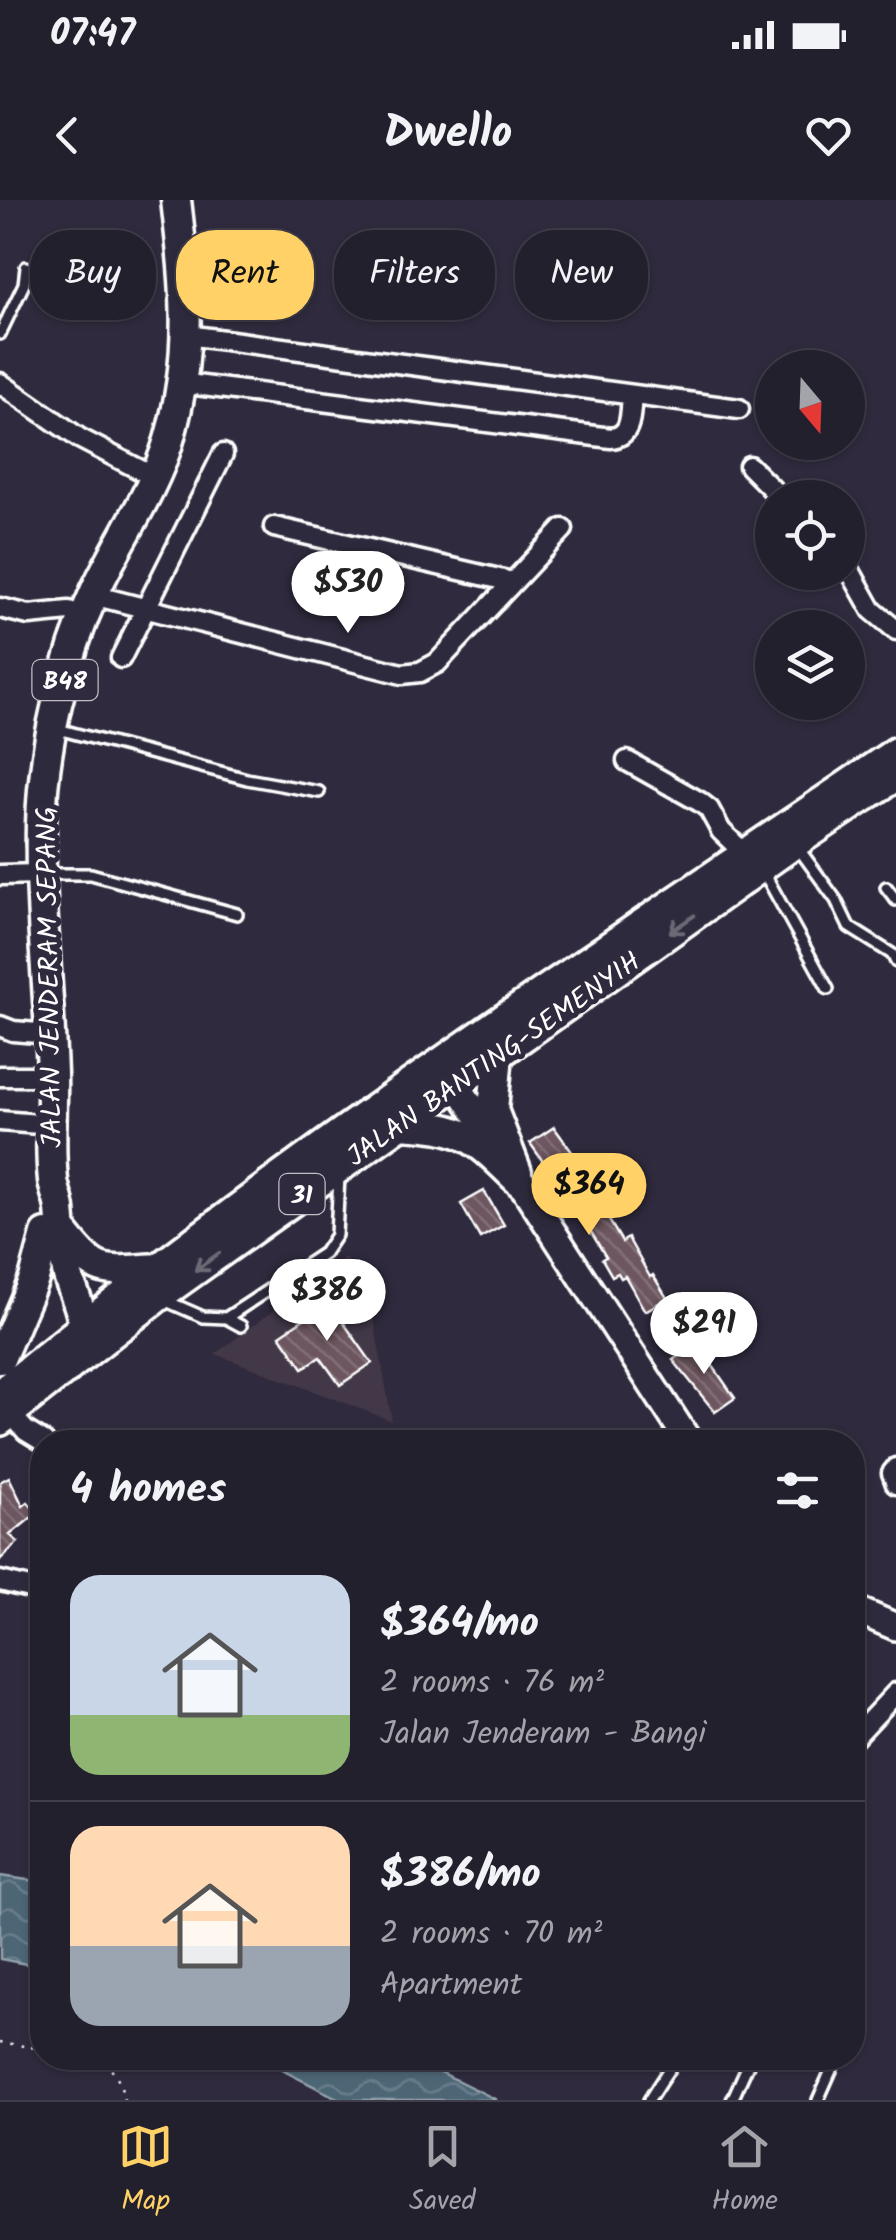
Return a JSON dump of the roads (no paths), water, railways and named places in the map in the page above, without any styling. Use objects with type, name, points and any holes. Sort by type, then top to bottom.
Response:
[{"type":"main road","name":"JALAN JENDERAM SEPANG","points":[[53,1231],[60,1208],[53,1181],[41,819],[53,728],[89,606],[154,477],[168,440],[187,335],[188,298],[176,200]]},
{"type":"main road","name":"JALAN BANTING-SEMENYIH","points":[[3,1409],[66,1370],[153,1301],[399,1124],[450,1072],[498,1054],[896,752]]},
{"type":"main road","name":"JALAN BANTING-SEMENYIH","points":[[3,1409],[80,1328],[159,1268],[753,861],[795,843],[896,776]]},
{"type":"main road","points":[[498,1054],[493,1110],[520,1183]]},
{"type":"main road","points":[[450,1072],[681,1430]]},
{"type":"main road","points":[[399,1124],[452,1128],[468,1136],[520,1183]]},
{"type":"main road","points":[[0,1359],[53,1231],[101,1270],[159,1268]]},
{"type":"main road","name":"B48","points":[[53,1231],[82,1320],[80,1328]]},
{"type":"main road","points":[[66,1370],[76,1352],[80,1328],[103,1329],[153,1301]]},
{"type":"main road","points":[[865,1612],[892,1621]]},
{"type":"street","points":[[187,335],[739,409]]},
{"type":"street","points":[[180,383],[611,438],[620,437],[628,429],[632,395]]},
{"type":"street","points":[[0,384],[80,438],[154,477]]},
{"type":"street","points":[[120,658],[223,454]]},
{"type":"street","points":[[750,466],[764,480]]},
{"type":"street","points":[[274,526],[512,582]]},
{"type":"street","points":[[0,608],[29,615],[89,606],[146,608],[402,674],[420,672],[437,663],[563,529]]},
{"type":"street","points":[[861,590],[872,610],[896,630]]},
{"type":"street","points":[[627,761],[700,802],[721,831],[753,861]]},
{"type":"street","points":[[0,874],[40,874]]},
{"type":"street","points":[[0,1026],[50,1034]]},
{"type":"street","points":[[0,1076],[52,1076]]},
{"type":"street","points":[[0,1122],[52,1125]]},
{"type":"street","points":[[3,1409],[30,1433]]},
{"type":"street","points":[[896,1468],[892,1474],[896,1484]]},
{"type":"street","points":[[0,1581],[30,1588]]},
{"type":"street","points":[[865,1726],[896,1693]]},
{"type":"lane","points":[[0,334],[24,284],[26,267]]},
{"type":"lane","points":[[53,728],[247,779],[318,792]]},
{"type":"lane","points":[[795,843],[836,900],[849,927],[895,956]]},
{"type":"lane","points":[[753,861],[828,990]]},
{"type":"lane","points":[[40,874],[91,874],[237,914]]},
{"type":"lane","points":[[886,887],[896,900]]},
{"type":"lane","points":[[226,1318],[324,1252],[336,1235],[339,1168]]},
{"type":"lane","points":[[153,1301],[202,1317],[226,1318],[242,1326]]},
{"type":"lane","points":[[649,2100],[668,2070]]},
{"type":"lane","points":[[732,2100],[746,2070]]},
{"type":"lane","points":[[818,2100],[831,2070]]},
{"type":"water","points":[[0,1876],[30,1880],[30,1965],[0,1959]]},
{"type":"water","points":[[282,2070],[436,2070],[497,2100],[341,2100]]}]
